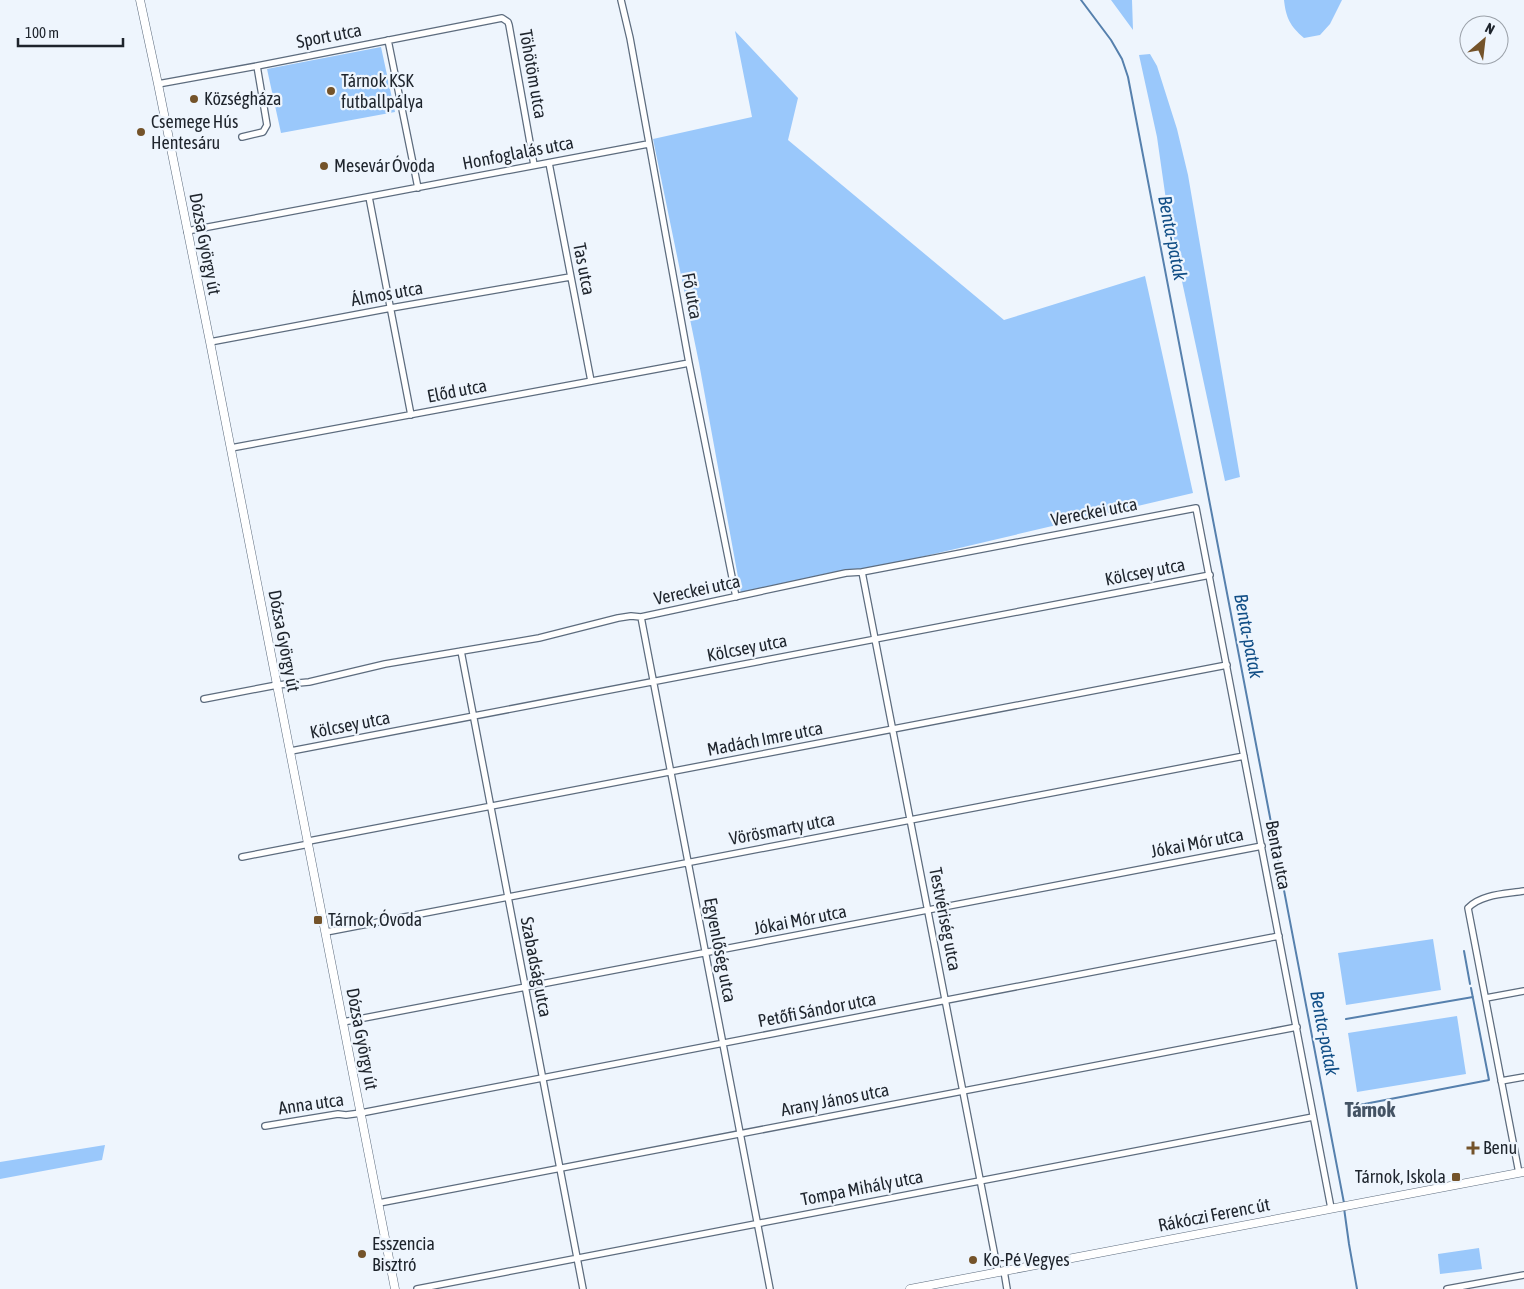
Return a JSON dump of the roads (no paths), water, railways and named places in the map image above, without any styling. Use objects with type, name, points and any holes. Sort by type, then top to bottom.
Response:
[{"type":"street","name":"Dózsa György út","points":[[140,0],[291,751],[395,1289]]},
{"type":"street","name":"Fő utca","points":[[621,0],[630,38],[689,363],[736,597]]},
{"type":"street","name":"Sport utca","points":[[158,84],[499,17],[506,20]]},
{"type":"street","name":"Töhötöm utca","points":[[506,20],[509,25],[534,165]]},
{"type":"street","points":[[388,40],[418,188]]},
{"type":"street","points":[[242,137],[263,132],[267,125],[257,66]]},
{"type":"street","name":"Honfoglalás utca","points":[[187,232],[648,144]]},
{"type":"street","name":"Tas utca","points":[[549,163],[591,381]]},
{"type":"street","points":[[370,197],[411,416]]},
{"type":"street","name":"Álmos utca","points":[[210,342],[570,276]]},
{"type":"street","name":"Előd utca","points":[[231,448],[689,363]]},
{"type":"street","name":"Vereckei utca","points":[[204,700],[277,685],[310,682],[385,664],[549,636],[618,618],[641,617],[846,573],[862,572],[1196,508]]},
{"type":"street","name":"Benta utca","points":[[1196,508],[1331,1208]]},
{"type":"street","name":"Testvériség utca","points":[[862,572],[980,1181],[1007,1289]]},
{"type":"street","name":"Kölcsey utca","points":[[291,751],[1210,575]]},
{"type":"street","name":"Egyenlőség utca","points":[[641,617],[770,1289]]},
{"type":"street","name":"Szabadság utca","points":[[461,651],[582,1289]]},
{"type":"street","name":"Madách Imre utca","points":[[242,857],[309,842],[1227,665]]},
{"type":"street","name":"Vörösmarty utca","points":[[326,932],[1244,756]]},
{"type":"street","name":"Jókai Mór utca","points":[[343,1022],[1262,846]]},
{"type":"street","points":[[1521,1172],[1501,1081],[1468,908],[1481,899],[1524,891]]},
{"type":"street","name":"Petőfi Sándor utca","points":[[361,1113],[1279,936]]},
{"type":"street","points":[[1486,998],[1524,990]]},
{"type":"street","name":"Arany János utca","points":[[379,1203],[1296,1027]]},
{"type":"street","points":[[1501,1081],[1524,1076]]},
{"type":"street","name":"Anna utca","points":[[265,1126],[338,1114],[361,1113]]},
{"type":"street","name":"Tompa Mihály utca","points":[[417,1289],[1313,1118]]},
{"type":"street","name":"Rákóczi Ferenc út","points":[[910,1289],[1521,1172]]},
{"type":"street","points":[[1447,1289],[1524,1275]]},
{"type":"waterway","name":"Benta-patak","points":[[1081,0],[1111,40],[1122,59],[1128,77],[1344,1203]]},
{"type":"waterway","points":[[1464,951],[1470,984]]},
{"type":"waterway","points":[[1354,1106],[1489,1080],[1471,988]]},
{"type":"waterway","points":[[1346,1019],[1473,997]]},
{"type":"waterway","name":"Benta-patak","points":[[1344,1208],[1357,1289]]},
{"type":"place","name":"Tárnok KSK futballpálya","points":[[331,91]]},
{"type":"place","name":"Községháza","points":[[194,99]]},
{"type":"place","name":"Csemege Hús Hentesáru","points":[[141,132]]},
{"type":"place","name":"Mesevár Óvoda","points":[[324,166]]},
{"type":"place","name":"Tárnok, Óvoda","points":[[318,920]]},
{"type":"place","name":"Benu","points":[[1473,1148]]},
{"type":"place","name":"Tárnok, Iskola","points":[[1456,1177]]},
{"type":"place","name":"Esszencia Bisztró","points":[[362,1254]]},
{"type":"place","name":"Ko-Pé Vegyes","points":[[973,1260]]},
{"type":"district","name":"Tárnok","points":[[1370,1110]]}]
